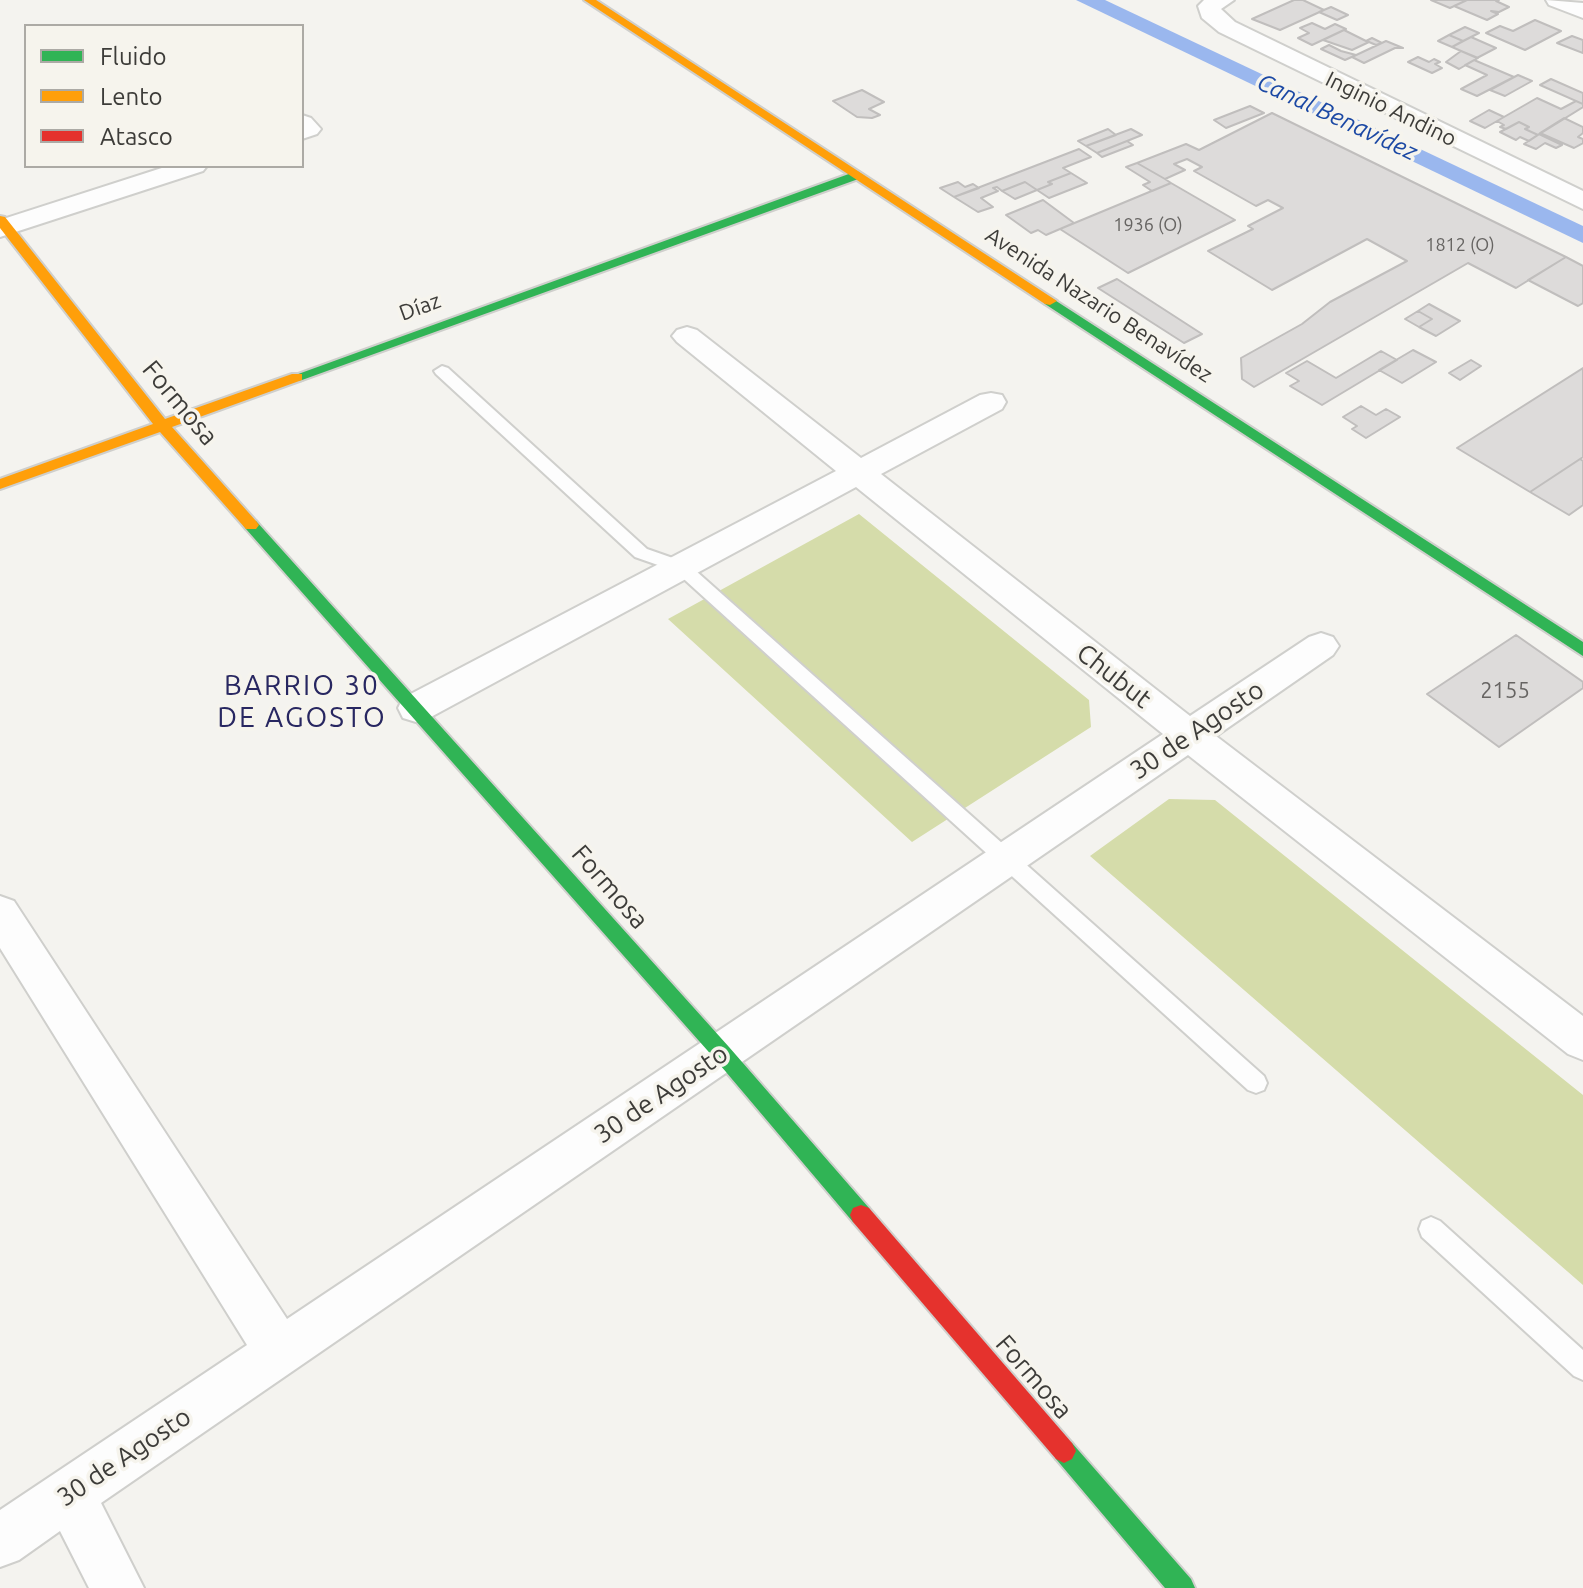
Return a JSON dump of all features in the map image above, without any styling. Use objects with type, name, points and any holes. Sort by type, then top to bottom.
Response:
[{"type":"street","name":"Avenida Nazario Benavídez","points":[[589,0],[1583,650]]},
{"type":"street","points":[[1557,0],[1583,11]]},
{"type":"street","name":"Inginio Andino","points":[[1216,3],[1214,18],[1227,27],[1583,201]]},
{"type":"street","points":[[2,225],[187,168]]},
{"type":"street","name":"Díaz","points":[[0,484],[857,175]]},
{"type":"street","name":"Formosa","points":[[2,225],[163,426],[722,1053],[1182,1588]]},
{"type":"street","name":"Chubut","points":[[687,336],[1189,735],[1583,1041]]},
{"type":"street","points":[[416,708],[991,402]]},
{"type":"street","name":"30 de Agosto","points":[[0,1541],[1321,646]]},
{"type":"street","points":[[0,913],[279,1351]]},
{"type":"street","points":[[68,1494],[117,1588]]},
{"type":"lane","points":[[442,371],[641,553],[681,567],[1256,1083]]},
{"type":"lane","points":[[1431,1229],[1583,1367]]},
{"type":"green space","points":[[859,514],[1089,700],[1091,727],[912,842],[668,619]]},
{"type":"green space","points":[[1169,799],[1215,800],[1583,1095],[1583,1285],[1090,856]]},
{"type":"water","name":"Canal Benavídez","points":[[1076,0],[1105,0],[1583,226],[1583,243]]},
{"type":"building","points":[[1294,0],[1303,0],[1324,10],[1280,30],[1252,19]]},
{"type":"building","points":[[1431,0],[1467,0],[1450,8]]},
{"type":"building","points":[[1467,0],[1499,0],[1496,1],[1509,7],[1499,12],[1491,11],[1498,14],[1487,20],[1454,6]]},
{"type":"building","points":[[1331,7],[1348,15],[1337,20],[1319,12]]},
{"type":"building","points":[[1535,20],[1561,31],[1525,50],[1486,33],[1500,26],[1513,31]]},
{"type":"building","points":[[1312,23],[1325,29],[1335,24],[1346,29],[1312,45],[1298,38],[1309,33],[1300,28]]},
{"type":"building","points":[[1465,27],[1479,33],[1463,41],[1449,35]]},
{"type":"building","points":[[1344,30],[1366,41],[1372,38],[1382,43],[1376,45],[1369,42],[1352,50],[1323,40]]},
{"type":"building","points":[[1449,35],[1463,41],[1452,47],[1438,41]]},
{"type":"building","points":[[1572,36],[1583,40],[1583,53],[1557,43]]},
{"type":"building","points":[[1471,37],[1496,48],[1477,58],[1452,47]]},
{"type":"building","points":[[1386,41],[1403,48],[1395,48],[1364,63],[1352,57]]},
{"type":"building","points":[[1329,45],[1356,55],[1345,60],[1321,49]]},
{"type":"building","points":[[1461,51],[1478,58],[1459,69],[1446,62]]},
{"type":"building","points":[[1418,57],[1429,62],[1434,59],[1440,62],[1435,64],[1442,68],[1432,73],[1408,62]]},
{"type":"building","points":[[1474,60],[1514,77],[1477,96],[1461,89],[1487,75],[1465,65]]},
{"type":"building","points":[[1518,75],[1532,81],[1505,96],[1490,90]]},
{"type":"building","points":[[1551,79],[1583,93],[1583,104],[1540,85]]},
{"type":"building","points":[[862,90],[884,102],[869,109],[880,115],[857,117],[833,101]]},
{"type":"building","points":[[1537,98],[1561,109],[1576,101],[1583,107],[1538,135],[1519,122],[1506,129],[1500,127],[1504,125],[1497,121]]},
{"type":"building","points":[[1250,106],[1264,113],[1226,128],[1214,120]]},
{"type":"building","points":[[1489,110],[1504,117],[1485,128],[1470,121]]},
{"type":"building","points":[[1272,113],[1566,257],[1516,288],[1468,263],[1254,387],[1242,379],[1241,358],[1302,324],[1330,302],[1407,261],[1367,239],[1272,290],[1208,251],[1253,229],[1248,226],[1283,208],[1268,200],[1256,206],[1194,171],[1202,167],[1187,159],[1174,164],[1185,170],[1165,179],[1137,163],[1186,144],[1199,150]]},
{"type":"building","points":[[1564,118],[1583,127],[1583,133],[1578,137],[1583,139],[1583,143],[1574,148],[1540,133]]},
{"type":"building","points":[[1519,122],[1538,135],[1529,141],[1520,137],[1516,140],[1500,132]]},
{"type":"building","points":[[1108,129],[1116,135],[1086,146],[1078,141]]},
{"type":"building","points":[[1131,129],[1142,135],[1097,153],[1086,146]]},
{"type":"building","points":[[1539,134],[1562,145],[1556,148],[1545,143],[1536,149],[1524,144]]},
{"type":"building","points":[[1127,141],[1133,145],[1102,157],[1097,153]]},
{"type":"building","points":[[1079,149],[1091,157],[1063,168],[1071,173],[1048,182],[1052,184],[1037,190],[1025,182],[1002,191],[993,188],[998,191],[981,198],[993,207],[978,212],[954,197]]},
{"type":"building","points":[[1137,163],[1171,183],[1152,191],[1143,185],[1150,182],[1126,167]]},
{"type":"building","points":[[1071,173],[1087,183],[1049,198],[1037,190],[1052,184],[1048,182]]},
{"type":"building","points":[[958,182],[965,187],[973,184],[979,188],[954,197],[940,188]]},
{"type":"building","points":[[1025,182],[1037,190],[1015,199],[1002,191]]},
{"type":"building","points":[[1171,183],[1235,220],[1128,273],[1060,229]]},
{"type":"building","points":[[1043,200],[1074,223],[1046,235],[1038,230],[1031,233],[1006,215]]},
{"type":"building","points":[[1566,257],[1583,266],[1583,303],[1578,306],[1528,280]]},
{"type":"building","points":[[1117,279],[1202,334],[1184,343],[1098,288]]},
{"type":"building","points":[[1429,304],[1460,321],[1436,336],[1419,327],[1432,319],[1418,311]]},
{"type":"building","points":[[1418,311],[1432,319],[1419,327],[1405,319]]},
{"type":"building","points":[[1413,350],[1436,362],[1402,383],[1379,370]]},
{"type":"building","points":[[1381,351],[1397,360],[1322,405],[1290,386],[1299,381],[1286,373],[1307,361],[1336,378]]},
{"type":"building","points":[[1471,360],[1481,366],[1460,380],[1449,373]]},
{"type":"building","points":[[1583,368],[1583,457],[1530,492],[1457,448]]},
{"type":"building","points":[[1361,406],[1376,415],[1386,409],[1400,417],[1366,438],[1352,429],[1357,426],[1343,417]]},
{"type":"building","points":[[1580,459],[1583,461],[1583,505],[1569,515],[1530,492]]},
{"type":"building","points":[[1516,635],[1583,682],[1583,688],[1499,747],[1427,694]]},
{"type":"traffic: fast","points":[[297,377],[857,175]]},
{"type":"traffic: fast","points":[[1050,301],[1583,650]]},
{"type":"traffic: fast","points":[[251,525],[722,1053],[861,1215]]},
{"type":"traffic: fast","points":[[1064,1451],[1182,1588]]},
{"type":"traffic: slow","points":[[589,0],[1050,301]]},
{"type":"traffic: slow","points":[[0,220],[163,426],[251,525]]},
{"type":"traffic: slow","points":[[0,484],[297,377]]},
{"type":"traffic: jam","points":[[861,1215],[1064,1451]]},
{"type":"district","name":"BARRIO 30 DE AGOSTO","points":[[302,702]]}]
